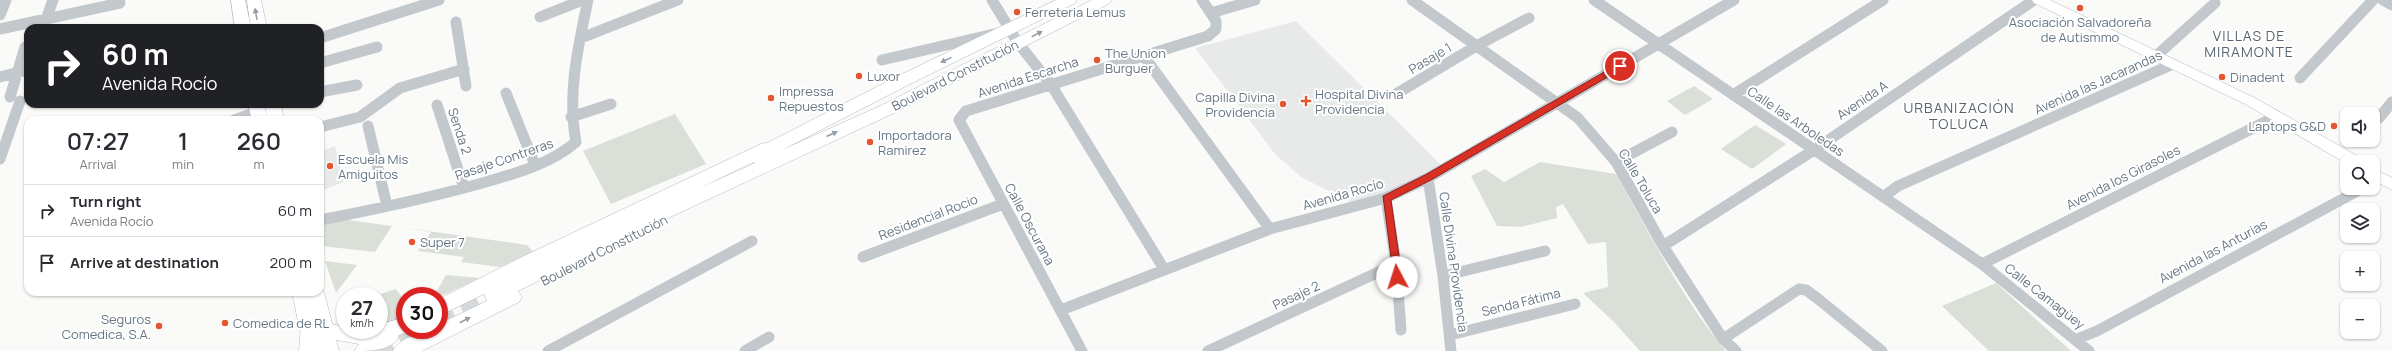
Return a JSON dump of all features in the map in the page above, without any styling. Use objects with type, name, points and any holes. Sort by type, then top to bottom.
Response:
[{"type":"highway","name":"Boulevard Constitución","points":[[493,291],[616,234],[796,143],[1004,30],[1069,0]]},
{"type":"highway","name":"Boulevard Constitución","points":[[448,303],[488,282],[654,201],[796,143],[886,110],[1104,0]]},
{"type":"highway","name":"Boulevard Constitución","points":[[404,351],[629,237],[772,168],[796,143]]},
{"type":"highway","points":[[314,342],[345,336],[360,337],[396,328]]},
{"type":"highway","points":[[364,351],[396,331]]},
{"type":"main road","points":[[238,0],[242,24]]},
{"type":"main road","points":[[254,0],[258,24]]},
{"type":"main road","points":[[2047,1],[2277,116],[2344,155]]},
{"type":"main road","points":[[302,296],[314,342],[329,351]]},
{"type":"main road","points":[[314,342],[315,296]]},
{"type":"street","points":[[0,13],[6,0]]},
{"type":"street","points":[[45,23],[53,0]]},
{"type":"street","points":[[324,37],[439,0]]},
{"type":"street","points":[[540,17],[583,0]]},
{"type":"street","name":"Pasaje Contreras","points":[[324,219],[464,188],[535,165],[567,152],[576,142],[571,117],[570,95],[588,0]]},
{"type":"street","points":[[581,38],[678,0]]},
{"type":"street","points":[[992,0],[1004,30],[1018,43],[1050,84],[1164,269]]},
{"type":"street","points":[[1202,0],[1211,13],[1255,0]]},
{"type":"street","name":"Calle Toluca","points":[[1412,0],[1478,45],[1578,118],[1616,162],[1663,246],[1723,339],[1736,351]]},
{"type":"street","name":"Calle las Arboledas","points":[[1594,0],[1982,264]]},
{"type":"street","name":"Avenida Rocío","points":[[1061,310],[1270,229],[1386,198],[1428,178],[1558,103],[1657,43],[1734,0]]},
{"type":"street","points":[[1733,95],[1883,0]]},
{"type":"street","name":"Avenida A","points":[[1663,246],[1814,150],[2034,0]]},
{"type":"street","points":[[2300,78],[2373,0]]},
{"type":"street","points":[[2383,0],[2392,5]]},
{"type":"street","points":[[2156,56],[2215,2]]},
{"type":"street","points":[[45,23],[120,3]]},
{"type":"street","name":"Avenida Escarcha","points":[[966,111],[1214,33],[1216,29],[1216,21],[1211,13]]},
{"type":"street","points":[[1478,45],[1529,18]]},
{"type":"street","points":[[456,22],[466,86]]},
{"type":"street","points":[[0,29],[24,26]]},
{"type":"street","points":[[882,60],[1004,30]]},
{"type":"street","name":"Pasaje 1","points":[[1396,94],[1478,45]]},
{"type":"street","points":[[324,62],[377,47]]},
{"type":"street","points":[[0,159],[4,137],[15,99],[17,73],[24,50]]},
{"type":"street","points":[[1143,55],[1270,229]]},
{"type":"street","name":"Avenida las Jacarandas","points":[[1883,197],[1898,186],[2173,64]]},
{"type":"street","points":[[324,126],[360,117],[400,88],[464,70]]},
{"type":"street","points":[[0,77],[24,71]]},
{"type":"street","points":[[324,91],[357,85]]},
{"type":"street","points":[[506,93],[535,165]]},
{"type":"street","points":[[2380,116],[2392,102]]},
{"type":"street","points":[[571,117],[611,104]]},
{"type":"street","name":"Senda 2","points":[[437,105],[464,188]]},
{"type":"street","name":"Calle Oscurana","points":[[966,111],[959,120],[1002,204],[1082,351]]},
{"type":"street","points":[[246,116],[258,112]]},
{"type":"street","name":"Avenida los Girasoles","points":[[1982,264],[2277,116]]},
{"type":"street","points":[[368,126],[387,206]]},
{"type":"street","points":[[1616,162],[1672,132]]},
{"type":"street","name":"Calle Divina Providencia","points":[[1428,178],[1443,276],[1451,351]]},
{"type":"street","name":"Avenida las Anturias","points":[[2077,339],[2097,331],[2350,195]]},
{"type":"street","points":[[1386,198],[1396,264],[1401,330]]},
{"type":"street","name":"Residencial Rocio","points":[[863,257],[1002,204]]},
{"type":"street","points":[[548,351],[752,241]]},
{"type":"street","points":[[1443,276],[1545,251]]},
{"type":"street","name":"Pasaje 2","points":[[1208,351],[1396,264]]},
{"type":"street","name":"Calle Camagüey","points":[[1982,264],[2077,339],[2089,351]]},
{"type":"street","points":[[1723,339],[1798,289],[1806,290],[1882,351]]},
{"type":"street","name":"Senda Fátima","points":[[1450,335],[1575,304]]},
{"type":"street","points":[[746,351],[769,337]]},
{"type":"shaded area","name":"Hospital Divina Providencia","points":[[1296,21],[1441,165],[1384,195],[1351,202],[1301,177],[1275,154],[1195,48]]},
{"type":"shaded area","points":[[1694,86],[1713,99],[1685,115],[1667,101]]},
{"type":"shaded area","points":[[675,114],[706,164],[611,204],[583,151]]},
{"type":"shaded area","points":[[1755,125],[1786,144],[1752,169],[1721,149]]},
{"type":"shaded area","name":"Escuela Mis Amiguitos","points":[[335,146],[344,182],[324,190],[324,150]]},
{"type":"shaded area","points":[[1540,162],[1616,174],[1680,288],[1726,351],[1640,351],[1614,322],[1583,293],[1608,287],[1606,242],[1588,244],[1563,204],[1556,207],[1557,218],[1521,227],[1497,226],[1471,176],[1485,169],[1504,182]]},
{"type":"shaded area","points":[[341,219],[392,226],[375,252],[324,246],[324,223]]},
{"type":"shaded area","points":[[401,227],[527,245],[533,252],[500,267],[461,262],[464,257],[418,251],[431,232]]},
{"type":"shaded area","points":[[325,261],[357,265],[340,287],[336,287],[336,293]]},
{"type":"shaded area","points":[[446,275],[480,278],[448,293],[448,287],[439,287]]},
{"type":"shaded area","points":[[1996,283],[2071,351],[1989,351],[1942,306]]},
{"type":"shaded area","points":[[396,289],[396,318],[388,322],[388,292]]},
{"type":"tunnel","points":[[448,319],[493,295]]},
{"type":"tunnel","points":[[375,351],[397,339]]},
{"type":"place","name":"Asociación Salvadoreña de Autismmo","points":[[2080,8]]},
{"type":"place","name":"Ferreteria Lemus","points":[[1017,12]]},
{"type":"place","name":"The Union Burguer","points":[[1097,60]]},
{"type":"place","name":"Luxor","points":[[859,76]]},
{"type":"place","name":"Dinadent","points":[[2222,77]]},
{"type":"place","name":"Impressa Repuestos","points":[[771,98]]},
{"type":"place","name":"Hospital Divina Providencia","points":[[1306,101]]},
{"type":"place","name":"Capilla Divina Providencia","points":[[1283,104]]},
{"type":"place","name":"Laptops G&D","points":[[2334,126]]},
{"type":"place","name":"Importadora Ramirez","points":[[870,142]]},
{"type":"place","name":"Escuela Mis Amiguitos","points":[[330,166]]},
{"type":"place","name":"Super 7","points":[[412,242]]},
{"type":"place","name":"Comedica de RL","points":[[225,323]]},
{"type":"place","name":"Seguros Comedica, S.A.","points":[[159,326]]},
{"type":"district","name":"VILLAS DE MIRAMONTE","points":[[2249,44]]},
{"type":"district","name":"URBANIZACIÓN TOLUCA","points":[[1959,116]]},
{"type":"route","points":[[1397,277],[1386,198],[1428,178],[1620,66]]}]
